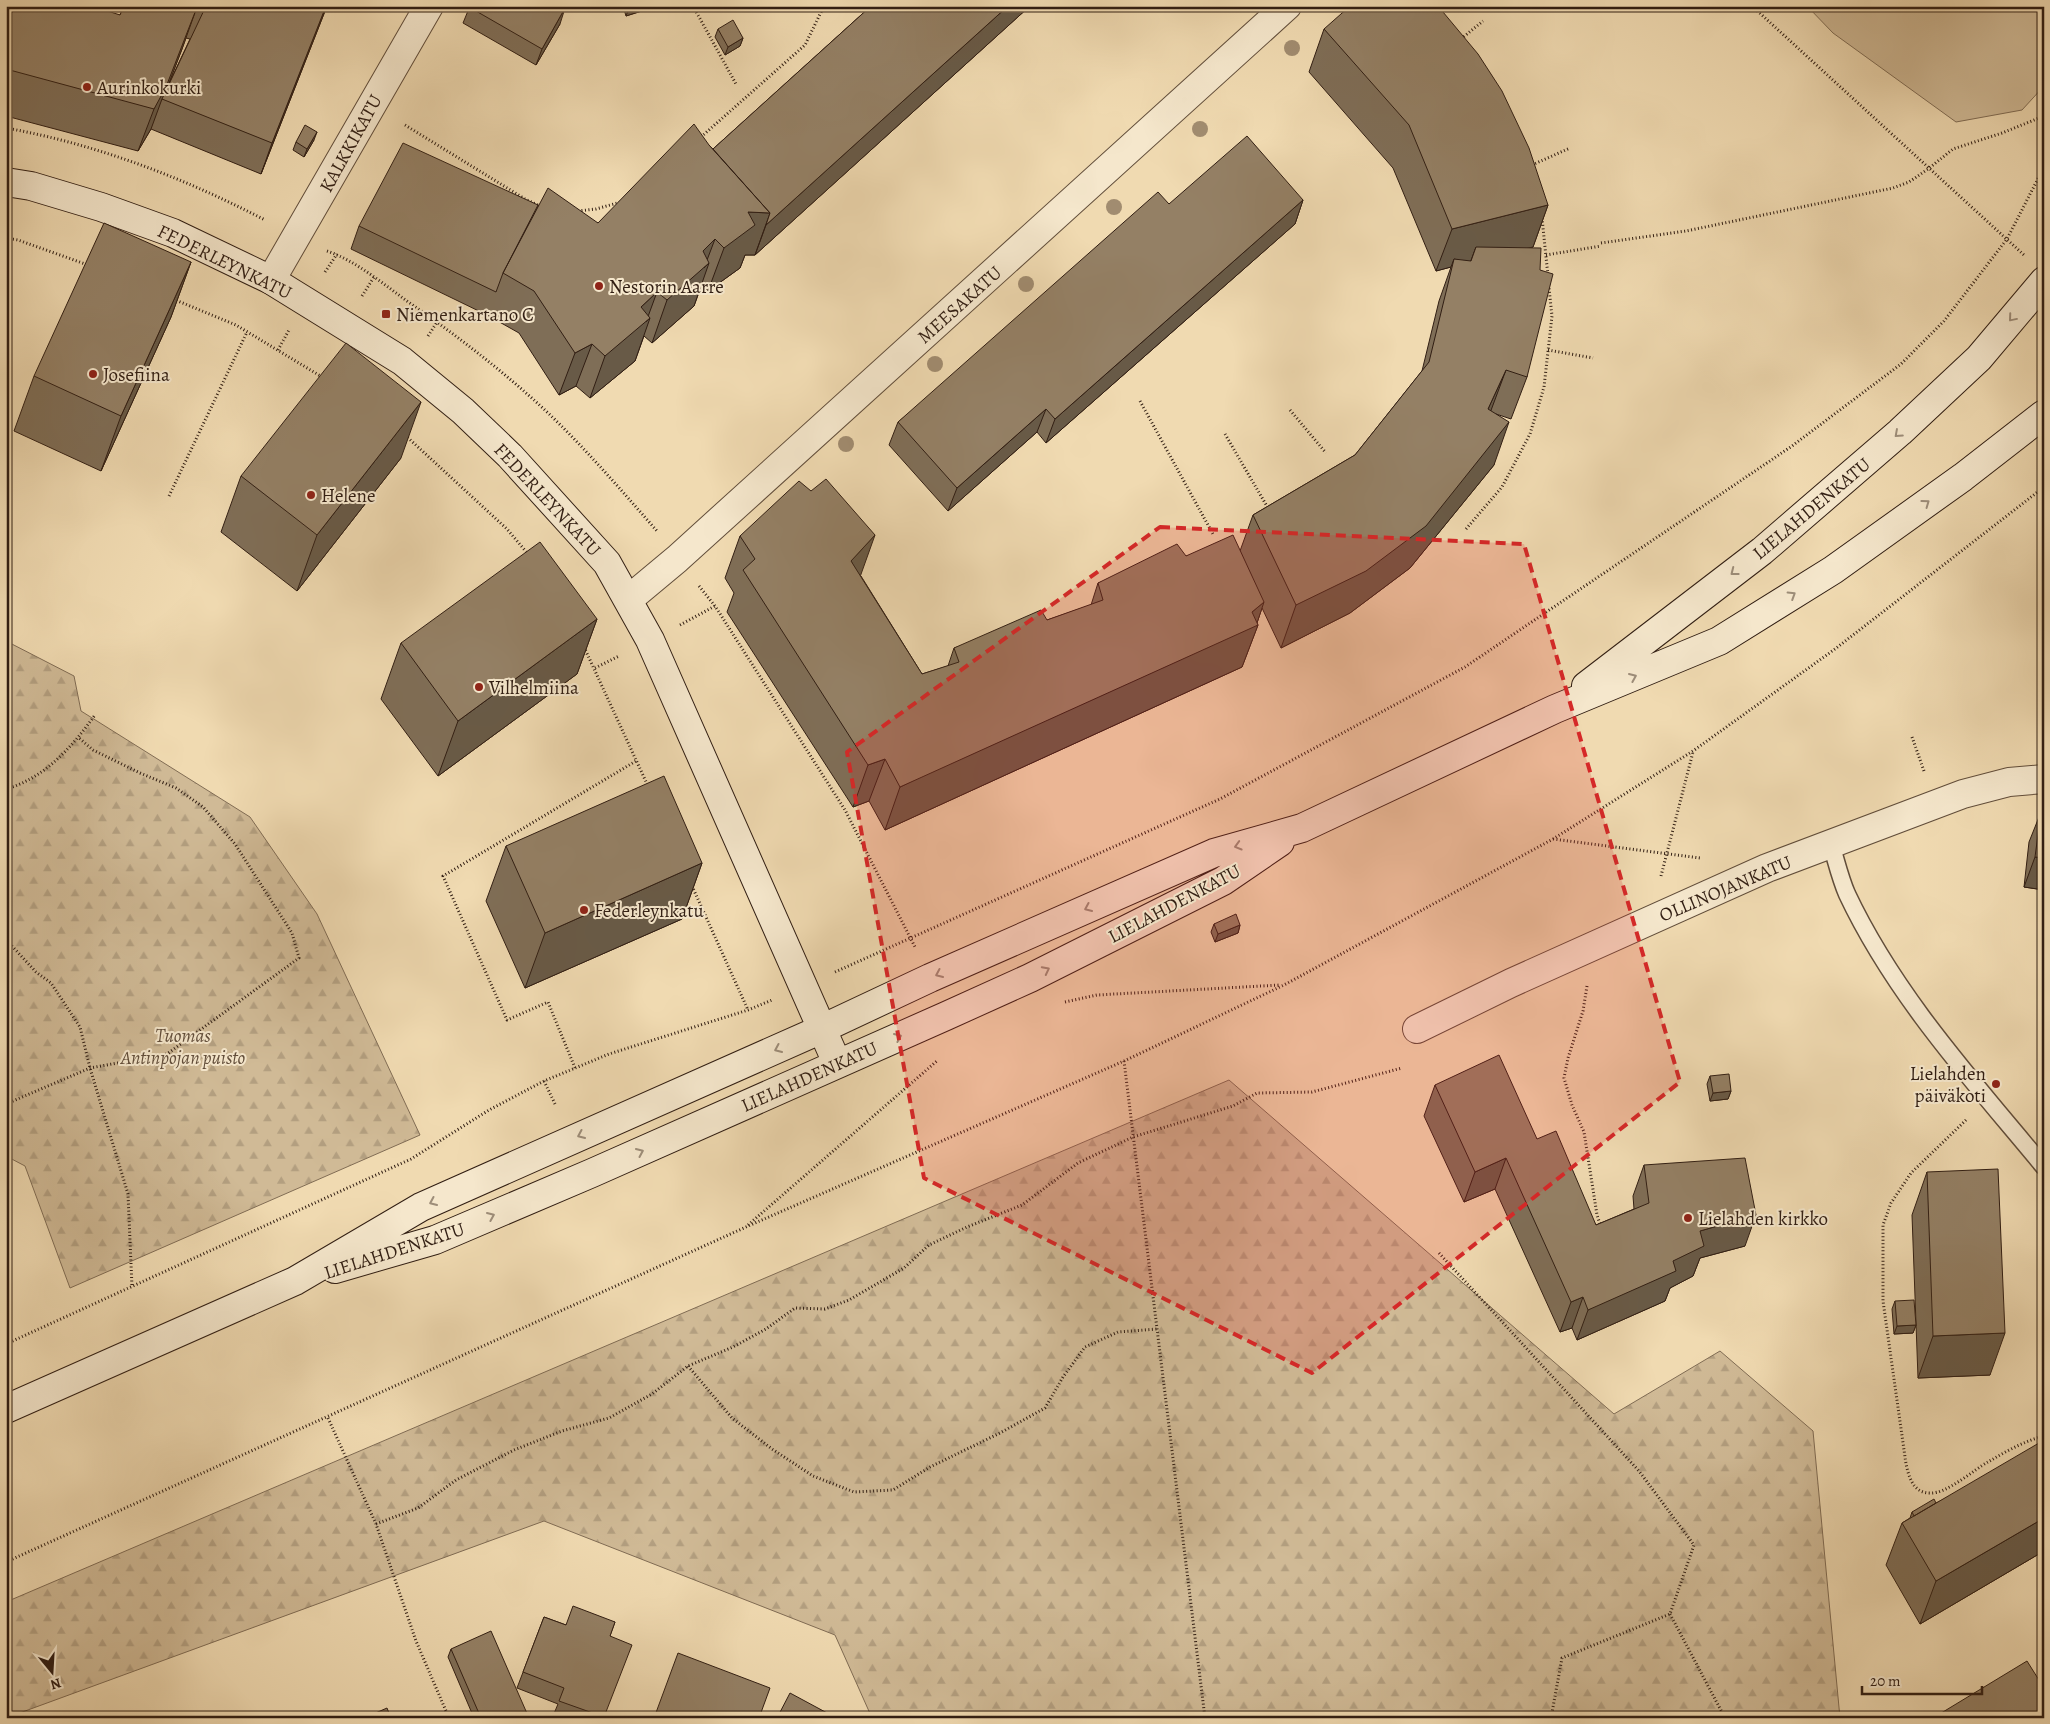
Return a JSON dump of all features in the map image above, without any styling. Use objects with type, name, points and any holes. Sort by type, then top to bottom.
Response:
[{"type":"main road","name":"KALKKIKATU","points":[[271,280],[429,6]]},
{"type":"main road","name":"MEESAKATU","points":[[629,599],[677,559],[1287,6]]},
{"type":"main road","name":"FEDERLEYNKATU","points":[[6,182],[31,186],[92,204],[164,230],[271,280],[402,361],[463,411],[510,456],[607,563],[629,599],[650,640],[837,1063]]},
{"type":"main road","name":"LIELAHDENKATU","points":[[1555,709],[1762,551],[1900,432],[1979,358],[2044,281]]},
{"type":"main road","name":"LIELAHDENKATU","points":[[296,1281],[435,1240],[592,1173],[1030,978],[1214,885],[1302,828],[1555,709],[1719,641],[1833,570],[1963,476],[2044,414]]},
{"type":"main road","name":"OLLINOJANKATU","points":[[1417,1029],[1511,983],[1767,868],[1963,794],[2009,782],[2044,779]]},
{"type":"main road","name":"LIELAHDENKATU","points":[[6,1410],[296,1281],[421,1207],[822,1029],[930,978],[1214,853],[1302,828]]},
{"type":"lane","points":[[1831,844],[1846,892],[1868,936],[1926,1022],[2044,1167]]},
{"type":"path","points":[[693,6],[736,84]]},
{"type":"path","points":[[696,141],[805,45],[824,6]]},
{"type":"path","points":[[1752,6],[1928,169],[2007,239]]},
{"type":"path","points":[[1454,45],[1483,21]]},
{"type":"path","points":[[1546,255],[1686,231],[1894,188],[1909,182],[1952,149],[2002,133],[2044,116]]},
{"type":"path","points":[[405,125],[525,199],[546,207]]},
{"type":"path","points":[[1527,168],[1570,148]]},
{"type":"path","points":[[6,1344],[410,1158],[489,1110],[575,1068],[609,1054],[748,1010],[802,987],[910,936],[1012,894],[1220,799],[1465,667],[1792,446],[1864,394],[1901,364],[1944,321],[2007,239],[2044,167]]},
{"type":"path","points":[[572,212],[596,209],[624,200]]},
{"type":"path","points":[[1466,529],[1502,487],[1530,434],[1544,387],[1552,316],[1540,209]]},
{"type":"path","points":[[6,238],[18,240],[91,266]]},
{"type":"path","points":[[173,299],[236,325],[326,380]]},
{"type":"path","points":[[169,496],[247,332]]},
{"type":"path","points":[[1548,350],[1593,358]]},
{"type":"path","points":[[1140,401],[1214,536]]},
{"type":"path","points":[[1290,410],[1326,453]]},
{"type":"path","points":[[403,433],[507,529],[533,559]]},
{"type":"path","points":[[1225,434],[1268,508]]},
{"type":"path","points":[[6,1562],[328,1418],[746,1227],[1124,1061],[1284,985],[1553,839],[1693,751],[1835,649],[2044,487]]},
{"type":"path","points":[[580,639],[652,795]]},
{"type":"path","points":[[6,789],[39,775],[78,738],[95,715]]},
{"type":"path","points":[[6,1104],[90,1068],[167,1054],[299,958],[292,933],[235,844],[202,807],[176,788],[93,750],[78,738]]},
{"type":"path","points":[[1647,921],[1668,854],[1693,751]]},
{"type":"path","points":[[575,1068],[548,1002],[507,1020],[443,876],[636,761]]},
{"type":"path","points":[[1553,839],[1704,859]]},
{"type":"path","points":[[690,881],[748,1010]]},
{"type":"path","points":[[6,933],[11,945],[36,972],[51,983],[80,1026],[90,1068],[128,1194],[132,1287]]},
{"type":"path","points":[[1588,982],[1583,1011],[1568,1058],[1564,1078],[1572,1105],[1584,1132],[1597,1215],[1602,1231]]},
{"type":"path","points":[[1097,995],[1284,985]]},
{"type":"path","points":[[746,1227],[942,1057]]},
{"type":"path","points":[[1124,1061],[1205,1718]]},
{"type":"path","points":[[376,1524],[418,1508],[456,1480],[514,1450],[562,1431],[608,1418],[652,1394],[688,1366],[733,1347],[795,1308],[825,1309],[849,1300],[904,1268],[929,1245],[967,1227],[1022,1205],[1078,1163],[1133,1137],[1233,1106],[1257,1093],[1312,1092],[1402,1068]]},
{"type":"path","points":[[544,1082],[556,1106]]},
{"type":"path","points":[[1988,1099],[1911,1174],[1891,1203],[1884,1225],[1883,1301],[1906,1464],[1911,1482],[1918,1490],[1930,1493],[1944,1490],[1988,1462],[2030,1440],[2044,1436]]},
{"type":"path","points":[[1440,1253],[1639,1471],[1694,1545],[1670,1614],[1725,1718]]},
{"type":"path","points":[[688,1366],[732,1418],[772,1449],[813,1476],[854,1492],[893,1490],[930,1468],[1045,1408],[1063,1377],[1085,1347],[1118,1332],[1157,1329]]},
{"type":"path","points":[[328,1418],[376,1524],[416,1641],[449,1718]]},
{"type":"path","points":[[1551,1718],[1562,1658],[1670,1614]]},
{"type":"highlighted area","points":[[1160,527],[1524,544],[1680,1082],[1312,1373],[924,1178],[847,752]]},
{"type":"green space","points":[[1807,6],[2044,6],[2044,86],[2022,110],[1956,122],[1833,33]]},
{"type":"green space","name":"Tuomas Antinpojan puisto","points":[[6,641],[74,676],[81,711],[250,817],[317,914],[420,1135],[70,1288],[25,1166],[6,1156]]},
{"type":"green space","points":[[1229,1080],[1614,1414],[1720,1351],[1813,1431],[1840,1718],[872,1718],[835,1635],[544,1521],[6,1718],[6,1602]]},
{"type":"building","points":[[6,6],[92,6],[120,15],[124,6],[197,7],[166,87],[154,109],[6,69]]},
{"type":"building","points":[[206,6],[326,6],[272,143],[162,99]]},
{"type":"building","points":[[470,6],[562,6],[565,8],[542,49]]},
{"type":"building","points":[[871,6],[1008,6],[766,225],[770,213],[713,149]]},
{"type":"building","points":[[1350,6],[1438,6],[1478,54],[1502,91],[1529,148],[1548,205],[1452,229],[1409,125],[1324,29]]},
{"type":"building","points":[[733,20],[743,38],[728,47],[718,29]]},
{"type":"building","name":"Nestorin Aarre","points":[[694,124],[709,145],[770,213],[748,212],[755,225],[724,248],[715,239],[703,251],[709,263],[667,300],[657,292],[641,307],[650,318],[605,356],[592,344],[575,353],[534,291],[503,273],[548,188],[598,223]]},
{"type":"building","points":[[305,125],[317,132],[307,149],[296,142]]},
{"type":"building","points":[[1247,136],[1303,200],[1055,419],[1046,409],[957,488],[898,422],[1158,192],[1169,204]]},
{"type":"building","points":[[403,143],[538,205],[503,273],[496,292],[359,226]]},
{"type":"building","name":"Josefiina","points":[[104,223],[191,262],[121,416],[34,376]]},
{"type":"building","points":[[1476,247],[1541,248],[1540,270],[1553,274],[1527,377],[1506,370],[1488,409],[1509,422],[1426,526],[1366,571],[1296,605],[1253,515],[1355,455],[1429,362],[1454,259],[1471,261]]},
{"type":"building","points":[[346,343],[421,402],[317,535],[241,476]]},
{"type":"building","points":[[826,479],[875,535],[851,561],[922,674],[959,662],[954,648],[1041,610],[1047,620],[1103,600],[1098,583],[1177,544],[1186,556],[1233,535],[1264,602],[1252,612],[1258,625],[900,787],[885,759],[868,765],[743,570],[755,559],[740,536],[799,481],[811,491]]},
{"type":"building","points":[[540,542],[597,619],[458,721],[401,643]]},
{"type":"building","points":[[664,776],[702,863],[545,933],[506,846]]},
{"type":"building","points":[[2041,812],[2044,812],[2044,858],[2035,857]]},
{"type":"building","points":[[1236,914],[1240,925],[1218,934],[1214,924]]},
{"type":"building","name":"Lielahden kirkko","points":[[1499,1055],[1537,1139],[1556,1131],[1596,1225],[1649,1203],[1644,1165],[1745,1158],[1756,1215],[1700,1231],[1704,1246],[1673,1261],[1676,1271],[1588,1310],[1583,1297],[1571,1302],[1506,1158],[1475,1172],[1435,1085]]},
{"type":"building","points":[[1729,1074],[1731,1091],[1713,1093],[1710,1076]]},
{"type":"building","points":[[1998,1169],[2005,1333],[1933,1336],[1927,1172]]},
{"type":"building","points":[[1914,1300],[1916,1325],[1897,1326],[1895,1301]]},
{"type":"building","points":[[2039,1443],[2044,1451],[2044,1518],[1936,1581],[1902,1523]]},
{"type":"building","points":[[1934,1499],[1936,1503],[1914,1516],[1912,1512]]},
{"type":"building","points":[[573,1606],[615,1622],[610,1636],[632,1645],[604,1717],[559,1701],[564,1688],[523,1672],[544,1617],[566,1625]]},
{"type":"building","points":[[491,1631],[529,1718],[481,1718],[451,1649]]},
{"type":"building","points":[[678,1653],[770,1688],[759,1718],[654,1718]]},
{"type":"building","points":[[2027,1661],[2044,1688],[2044,1718],[1933,1718]]},
{"type":"building","points":[[790,1693],[829,1714],[827,1718],[777,1718]]},
{"type":"building","points":[[387,1708],[391,1718],[364,1718]]},
{"type":"building","points":[[312,1713],[314,1718],[300,1718]]},
{"type":"place","name":"Aurinkokurki","points":[[87,87]]},
{"type":"place","name":"Nestorin Aarre","points":[[599,286]]},
{"type":"place","name":"Niemenkartano C","points":[[386,314]]},
{"type":"place","name":"Josefiina","points":[[93,374]]},
{"type":"place","name":"Helene","points":[[311,495]]},
{"type":"place","name":"Vilhelmiina","points":[[479,687]]},
{"type":"place","name":"Federleynkatu","points":[[584,910]]},
{"type":"place","name":"Lielahden päiväkoti","points":[[1996,1084]]},
{"type":"place","name":"Lielahden kirkko","points":[[1688,1218]]}]
